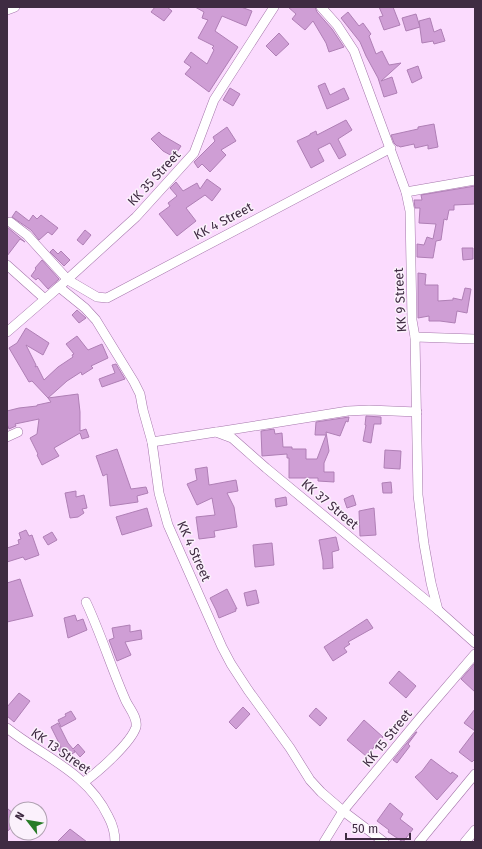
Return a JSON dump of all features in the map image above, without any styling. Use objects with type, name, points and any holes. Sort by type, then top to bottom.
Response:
[{"type":"street","points":[[7,10],[15,7]]},
{"type":"street","name":"KK 35 Street","points":[[7,332],[68,280],[136,217],[194,154],[214,100],[274,7]]},
{"type":"street","name":"KK 9 Street","points":[[321,7],[337,25],[354,51],[391,148],[406,192],[410,211],[412,320],[415,337],[418,495],[424,544],[438,610]]},
{"type":"street","name":"KK 4 Street","points":[[10,222],[27,235],[68,280],[97,297],[107,298],[391,148]]},
{"type":"street","points":[[406,192],[475,180]]},
{"type":"street","points":[[7,265],[45,299]]},
{"type":"street","name":"KK 4 Street","points":[[59,287],[85,308],[96,320],[140,394],[144,417],[152,442],[159,493],[168,525],[225,652],[248,690],[290,748],[310,780],[321,792],[343,811],[384,842]]},
{"type":"street","points":[[415,337],[475,339]]},
{"type":"street","points":[[152,442],[348,411],[369,410],[417,412]]},
{"type":"street","points":[[7,437],[18,432]]},
{"type":"street","name":"KK 37 Street","points":[[216,432],[224,434],[237,442],[266,468],[438,610],[475,643]]},
{"type":"street","points":[[84,782],[109,762],[134,731],[136,723],[136,719],[128,706],[113,671],[98,629],[86,602]]},
{"type":"street","name":"KK 15 Street","points":[[324,842],[343,811],[475,654]]},
{"type":"street","name":"KK 13 Street","points":[[7,728],[22,740],[52,758],[84,782],[102,802],[114,828],[115,842]]},
{"type":"street","points":[[419,842],[475,774]]},
{"type":"street","points":[[465,842],[475,830]]},
{"type":"building","points":[[155,7],[167,7],[172,11],[164,21],[151,12]]},
{"type":"building","points":[[195,7],[241,7],[252,11],[246,26],[222,16],[215,31],[238,47],[209,92],[185,74],[191,67],[184,62],[191,52],[207,64],[214,50],[212,48],[214,46],[198,38],[208,20],[202,18],[204,12]]},
{"type":"building","points":[[288,7],[315,7],[317,12],[332,29],[344,47],[329,52],[326,43],[313,21],[305,30],[292,19],[296,14]]},
{"type":"building","points":[[379,7],[393,7],[400,25],[384,30],[379,17],[383,16]]},
{"type":"building","points":[[348,12],[359,26],[363,23],[371,34],[369,36],[376,54],[382,51],[389,65],[401,63],[381,81],[392,77],[397,93],[384,97],[378,78],[360,42],[341,18]]},
{"type":"building","points":[[416,14],[420,27],[406,31],[402,18]]},
{"type":"building","points":[[430,18],[434,32],[441,29],[445,41],[434,44],[433,41],[422,43],[419,21]]},
{"type":"building","points":[[279,33],[289,44],[276,56],[266,46]]},
{"type":"building","points":[[418,66],[422,78],[412,83],[407,70]]},
{"type":"building","points":[[325,83],[330,95],[344,88],[349,99],[327,109],[318,86]]},
{"type":"building","points":[[230,88],[240,94],[233,106],[223,100]]},
{"type":"building","points":[[346,120],[352,130],[338,139],[346,155],[339,159],[330,143],[318,149],[324,161],[311,168],[297,141],[316,131],[317,135]]},
{"type":"building","points":[[434,124],[438,147],[428,149],[428,145],[415,148],[414,144],[400,147],[394,143],[391,135],[418,129],[418,127]]},
{"type":"building","points":[[227,127],[236,141],[221,150],[226,155],[210,172],[202,164],[198,168],[194,162],[215,141],[213,137]]},
{"type":"building","points":[[159,132],[181,146],[174,157],[163,151],[151,139]]},
{"type":"building","points":[[207,179],[221,189],[212,201],[205,195],[186,208],[196,221],[177,236],[159,214],[170,206],[168,203],[177,196],[170,188],[176,182],[183,191],[197,183],[200,189]]},
{"type":"building","points":[[475,186],[475,204],[454,205],[454,210],[449,210],[447,220],[444,219],[441,240],[436,241],[433,258],[417,257],[417,244],[424,245],[427,237],[433,239],[436,224],[419,223],[420,208],[415,208],[414,200],[422,200],[421,195]]},
{"type":"building","points":[[16,211],[29,221],[33,215],[37,219],[41,215],[58,228],[52,235],[48,232],[39,240],[31,230],[12,217]]},
{"type":"building","points":[[7,227],[25,242],[20,239],[7,256]]},
{"type":"building","points":[[85,230],[91,235],[83,245],[77,240]]},
{"type":"building","points":[[462,248],[473,248],[473,259],[463,260]]},
{"type":"building","points":[[53,249],[58,254],[61,251],[70,260],[64,266],[50,252]]},
{"type":"building","points":[[42,260],[59,279],[48,289],[38,278],[36,280],[31,276],[36,269],[35,268]]},
{"type":"building","points":[[418,273],[426,274],[425,285],[438,285],[438,301],[453,300],[453,298],[462,300],[465,288],[471,289],[467,313],[457,311],[455,323],[429,321],[429,316],[418,318]]},
{"type":"building","points":[[77,310],[86,318],[79,323],[72,315]]},
{"type":"building","points":[[26,328],[49,343],[43,355],[26,345],[36,365],[35,367],[37,366],[44,380],[58,367],[73,357],[72,355],[74,354],[66,344],[77,336],[88,350],[102,344],[108,358],[91,366],[93,368],[82,375],[81,372],[67,381],[48,398],[32,381],[29,382],[9,348],[17,343]]},
{"type":"building","points":[[116,364],[125,379],[102,387],[99,379],[115,373],[112,365]]},
{"type":"building","points":[[78,394],[80,431],[86,429],[89,437],[82,439],[80,433],[54,448],[59,456],[42,465],[30,438],[37,434],[39,419],[15,424],[16,426],[9,429],[7,424],[7,411],[51,402],[48,398]]},
{"type":"building","points":[[366,416],[381,417],[381,424],[374,424],[371,443],[363,441]]},
{"type":"building","points":[[349,417],[348,422],[346,421],[340,436],[326,432],[329,451],[324,463],[324,472],[334,472],[334,482],[318,481],[318,478],[289,478],[289,458],[287,458],[287,454],[262,456],[261,431],[274,429],[275,434],[282,433],[283,447],[292,447],[292,449],[306,449],[306,459],[317,459],[326,435],[315,435],[316,422]]},
{"type":"building","points":[[117,449],[131,489],[146,487],[148,493],[137,496],[138,502],[110,506],[107,474],[103,476],[96,456]]},
{"type":"building","points":[[385,450],[401,451],[400,469],[384,468]]},
{"type":"building","points":[[207,467],[209,485],[236,480],[238,491],[227,493],[234,507],[237,527],[214,531],[215,537],[199,539],[196,517],[215,515],[212,498],[197,505],[187,484],[197,480],[195,469]]},
{"type":"building","points":[[391,482],[392,493],[383,493],[382,483]]},
{"type":"building","points":[[76,491],[76,497],[84,495],[87,508],[82,509],[84,513],[78,517],[70,518],[65,493]]},
{"type":"building","points":[[353,495],[356,505],[347,508],[344,499]]},
{"type":"building","points":[[286,497],[287,505],[276,507],[275,499]]},
{"type":"building","points":[[147,508],[152,526],[122,535],[116,517]]},
{"type":"building","points":[[374,508],[376,535],[360,536],[359,511]]},
{"type":"building","points":[[26,530],[29,536],[32,535],[39,555],[25,560],[23,557],[7,562],[7,548],[19,544],[18,540],[21,539],[19,533]]},
{"type":"building","points":[[52,532],[57,540],[48,545],[43,537]]},
{"type":"building","points":[[336,537],[339,550],[332,552],[333,568],[323,569],[319,540]]},
{"type":"building","points":[[272,543],[274,565],[255,567],[253,545]]},
{"type":"building","points":[[20,579],[33,616],[7,622],[7,583]]},
{"type":"building","points":[[227,589],[237,609],[235,609],[236,611],[219,618],[210,598]]},
{"type":"building","points":[[256,590],[259,603],[247,606],[244,593]]},
{"type":"building","points":[[75,615],[77,621],[83,619],[87,630],[68,638],[64,618]]},
{"type":"building","points":[[367,619],[373,628],[348,642],[350,644],[344,648],[347,652],[333,661],[324,647]]},
{"type":"building","points":[[130,625],[130,632],[141,630],[142,639],[125,642],[131,655],[117,661],[109,640],[114,638],[112,628]]},
{"type":"building","points":[[475,663],[475,692],[461,679]]},
{"type":"building","points":[[399,671],[416,686],[406,698],[389,683]]},
{"type":"building","points":[[19,693],[30,701],[14,722],[7,716],[7,707]]},
{"type":"building","points":[[243,707],[250,714],[236,729],[229,722]]},
{"type":"building","points":[[316,708],[327,718],[320,726],[309,716]]},
{"type":"building","points":[[475,709],[475,731],[464,723]]},
{"type":"building","points":[[71,711],[76,719],[61,727],[58,720],[66,716],[65,714]]},
{"type":"building","points":[[364,720],[383,737],[366,756],[347,740]]},
{"type":"building","points":[[58,723],[68,743],[73,749],[78,744],[85,752],[80,757],[74,750],[75,752],[64,759],[58,749],[61,747],[51,727]]},
{"type":"building","points":[[475,731],[475,759],[472,762],[459,752]]},
{"type":"building","points":[[416,732],[408,744],[410,746],[397,763],[393,760]]},
{"type":"building","points":[[431,759],[451,774],[452,772],[458,776],[437,800],[415,777],[422,771]]},
{"type":"building","points":[[390,803],[403,814],[400,819],[413,829],[403,842],[388,832],[389,830],[377,821]]},
{"type":"building","points":[[7,808],[8,831],[7,832]]},
{"type":"building","points":[[70,829],[87,842],[57,842]]}]
